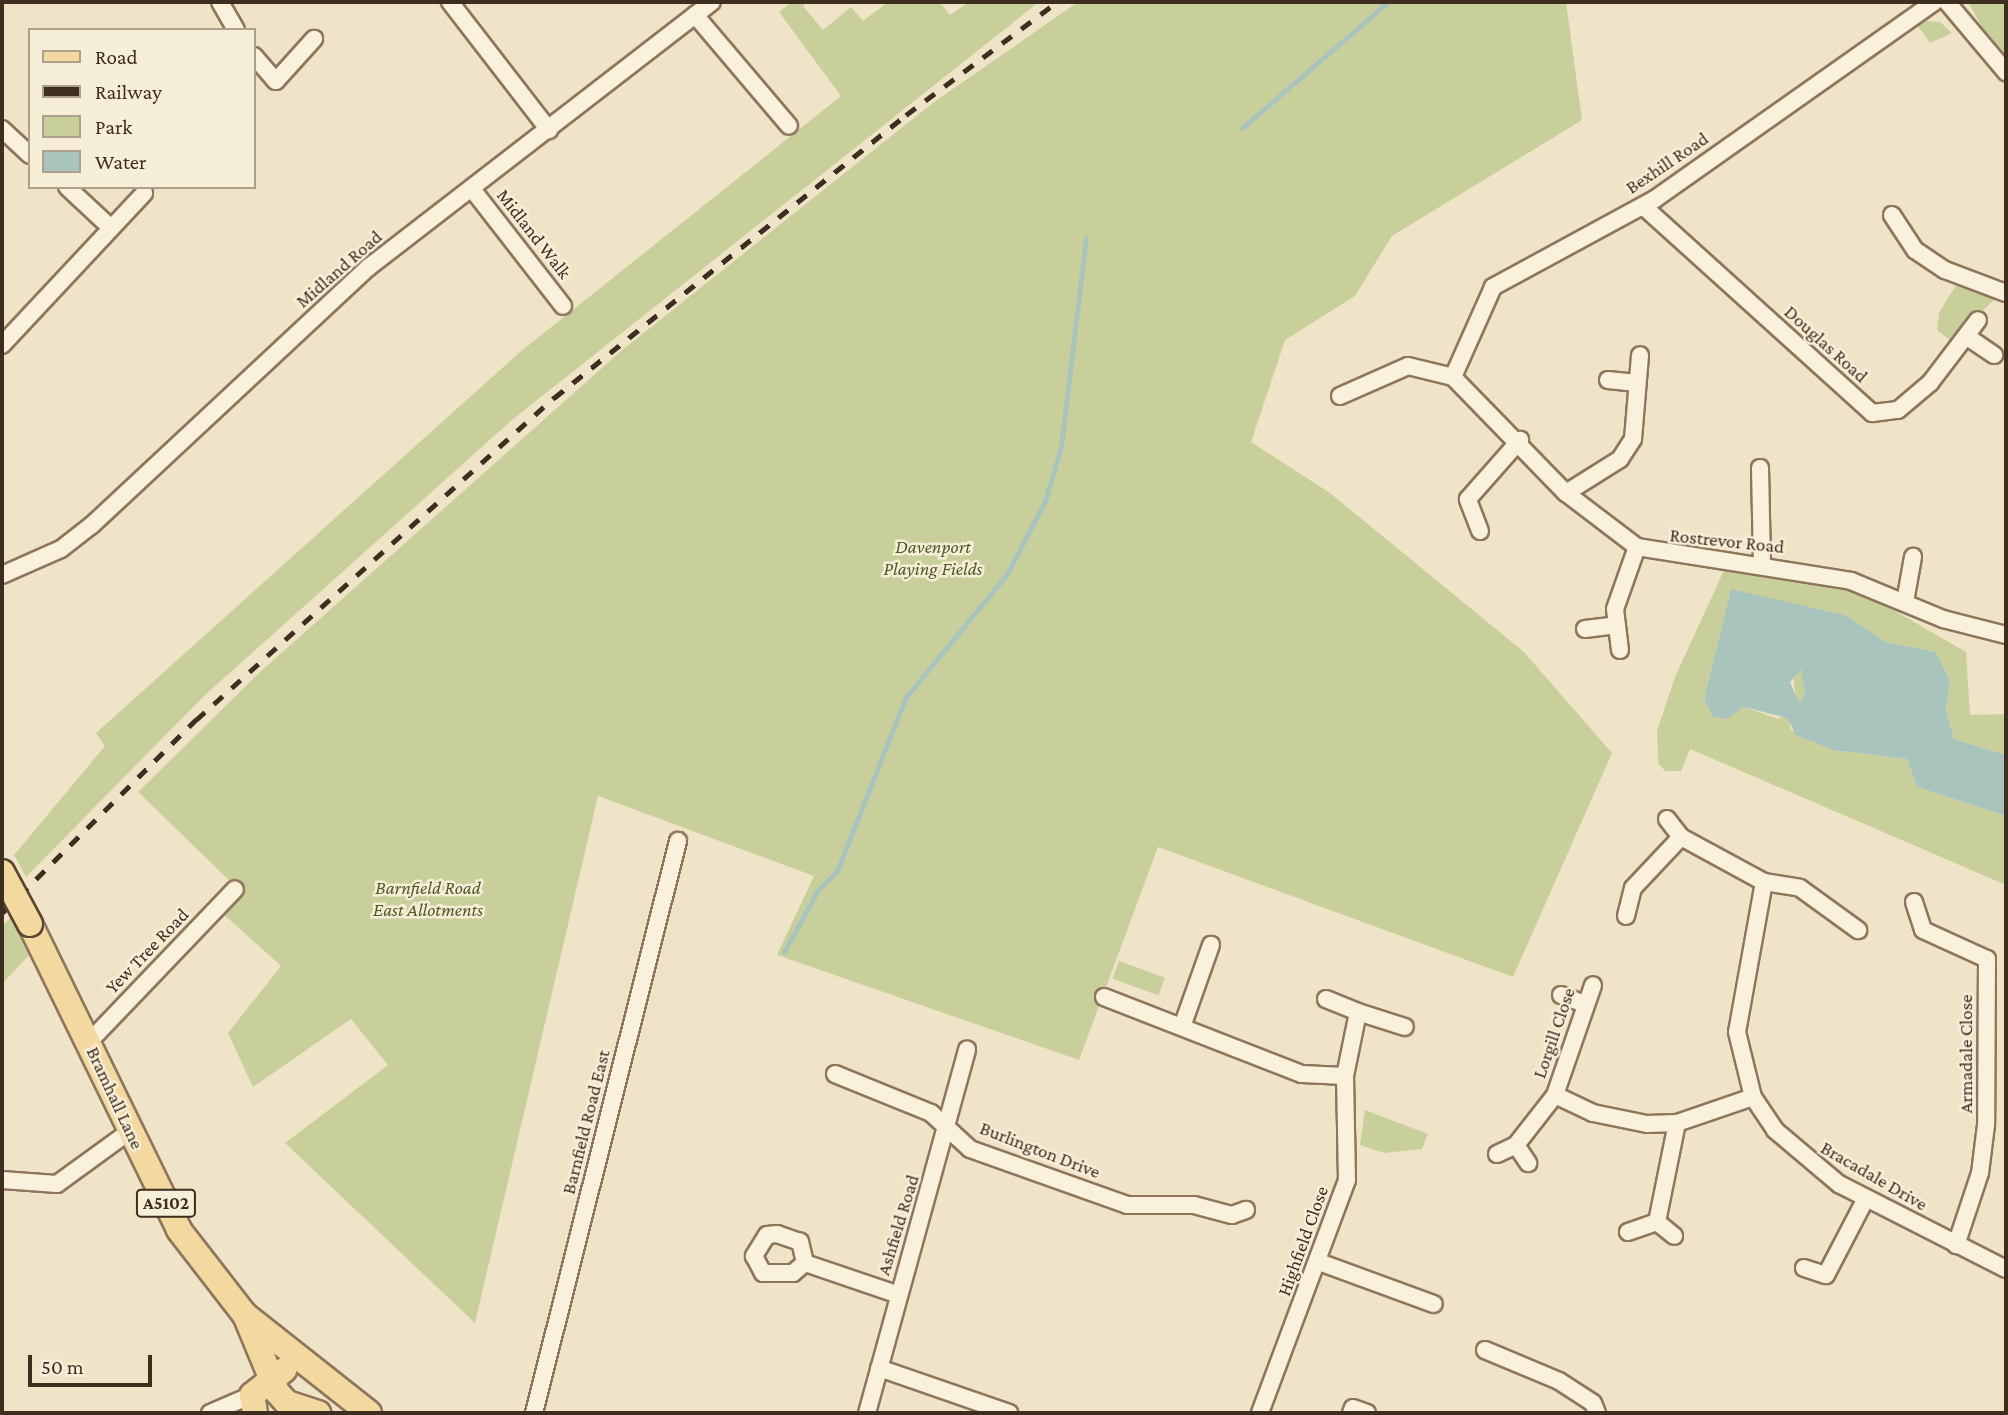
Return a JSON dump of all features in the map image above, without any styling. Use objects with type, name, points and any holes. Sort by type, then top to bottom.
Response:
[{"type":"main road","name":"Bramhall Lane","points":[[2,872],[89,1042],[179,1230],[245,1315],[369,1413]]},
{"type":"main road","name":"Bramhall Lane","points":[[245,1315],[272,1380],[287,1403],[315,1413],[321,1376]]},
{"type":"main road","points":[[254,1404],[272,1380],[300,1357]]},
{"type":"street","points":[[220,2],[235,28]]},
{"type":"street","points":[[450,2],[549,130]]},
{"type":"street","name":"Midland Road","points":[[2,575],[61,549],[92,525],[369,267],[712,2]]},
{"type":"street","name":"Bexhill Road","points":[[1453,377],[1493,287],[1643,206],[1934,2]]},
{"type":"street","points":[[1947,2],[2006,72]]},
{"type":"street","points":[[695,15],[789,126]]},
{"type":"street","points":[[256,58],[276,81],[314,39]]},
{"type":"street","points":[[2,129],[28,153]]},
{"type":"street","points":[[69,189],[111,228]]},
{"type":"street","name":"Midland Walk","points":[[472,189],[563,306]]},
{"type":"street","points":[[2,345],[144,193]]},
{"type":"street","name":"Douglas Road","points":[[1643,206],[1872,413],[1898,410],[1930,383],[1978,320]]},
{"type":"street","points":[[1892,215],[1915,250],[1945,270],[2006,293]]},
{"type":"street","points":[[1966,336],[1994,355]]},
{"type":"street","points":[[1566,493],[1620,459],[1633,439],[1640,355]]},
{"type":"street","name":"Rostrevor Road","points":[[1340,396],[1408,366],[1453,377],[1520,440],[1566,493],[1637,547],[1721,565],[1762,564],[1851,581],[2006,635]]},
{"type":"street","points":[[1608,380],[1637,383]]},
{"type":"street","points":[[1480,531],[1468,499],[1520,440]]},
{"type":"street","points":[[1760,468],[1762,564]]},
{"type":"street","points":[[1620,650],[1615,609],[1637,547]]},
{"type":"street","points":[[1905,602],[1913,557]]},
{"type":"street","points":[[1585,629],[1617,625]]},
{"type":"street","points":[[1667,819],[1681,837],[1764,882],[1800,888],[1858,930]]},
{"type":"street","points":[[1626,916],[1633,888],[1681,837]]},
{"type":"street","name":"Barnfield Road East","points":[[534,1413],[678,841]]},
{"type":"street","name":"Bracadale Drive","points":[[1764,882],[1737,1032],[1753,1097],[1805,1161],[1866,1198],[2006,1269]]},
{"type":"street","name":"Yew Tree Road","points":[[89,1042],[235,889]]},
{"type":"street","name":"Armadale Close","points":[[1914,902],[1923,930],[1987,959],[1986,1125],[1980,1173],[1956,1245]]},
{"type":"street","points":[[1183,1024],[1211,945]]},
{"type":"street","name":"Lorgill Close","points":[[1497,1154],[1516,1145],[1555,1096],[1584,1004],[1593,985]]},
{"type":"street","points":[[1561,995],[1584,1004]]},
{"type":"street","points":[[1104,997],[1183,1024],[1302,1074],[1345,1076]]},
{"type":"street","points":[[1326,999],[1405,1027]]},
{"type":"street","name":"Highfield Close","points":[[1260,1413],[1319,1262],[1347,1180],[1345,1076],[1359,1012]]},
{"type":"street","name":"Ashfield Road","points":[[867,1413],[967,1049]]},
{"type":"street","name":"Burlington Drive","points":[[835,1074],[931,1113],[970,1149],[1127,1205],[1194,1205],[1233,1215],[1246,1210]]},
{"type":"street","name":"Lorgill Close","points":[[1555,1096],[1593,1113],[1676,1124],[1753,1097]]},
{"type":"street","points":[[1657,1222],[1676,1124]]},
{"type":"street","points":[[2,1180],[57,1184],[130,1131]]},
{"type":"street","points":[[1516,1145],[1528,1163]]},
{"type":"street","points":[[1804,1268],[1826,1275],[1866,1198]]},
{"type":"street","points":[[1628,1232],[1657,1222]]},
{"type":"street","points":[[1657,1222],[1674,1236]]},
{"type":"street","points":[[1319,1262],[1434,1304]]},
{"type":"street","points":[[805,1263],[899,1295]]},
{"type":"street","points":[[1485,1350],[1559,1381],[1593,1403],[1597,1413]]},
{"type":"street","points":[[879,1368],[1009,1413]]},
{"type":"street","points":[[211,1413],[254,1404]]},
{"type":"street","points":[[1351,1413],[1353,1408],[1367,1413]]},
{"type":"green space","points":[[792,2],[808,2],[803,6],[823,30],[851,7],[863,21],[888,2],[940,2],[950,15],[969,2],[1039,2],[512,420],[204,696],[26,877],[14,855],[105,746],[96,733],[520,352],[841,96],[779,12]]},
{"type":"green space","name":"Davenport Playing Fields","points":[[1078,2],[1566,2],[1582,120],[1392,236],[1355,296],[1285,340],[1251,442],[1330,493],[1524,652],[1612,753],[1513,977],[1158,847],[1079,1060],[777,955],[814,876],[598,796],[475,1323],[285,1143],[388,1065],[351,1019],[253,1087],[228,1033],[281,966],[219,910],[234,885],[138,792],[260,672],[621,351],[934,102]]},
{"type":"green space","points":[[1968,2],[2006,2],[2006,55],[1982,27]]},
{"type":"green space","points":[[1926,21],[1940,22],[1952,33],[1930,43],[1918,26]]},
{"type":"green space","points":[[1956,285],[1995,299],[1951,341],[1937,330],[1939,313]]},
{"type":"green space","points":[[1725,568],[1850,585],[1966,652],[1970,715],[2006,714],[2006,755],[1954,739],[1946,710],[1950,681],[1936,652],[1886,642],[1845,615],[1731,590],[1704,699],[1713,717],[1727,719],[1744,707],[1779,719],[1796,701],[1793,672],[1803,671],[1805,692],[1789,720],[1791,730],[1833,750],[1907,759],[1917,787],[2006,816],[2006,885],[1690,749],[1681,771],[1665,771],[1658,763],[1657,731],[1675,677]]},
{"type":"green space","points":[[11,917],[33,951],[2,984],[2,927]]},
{"type":"green space","points":[[1119,961],[1165,978],[1159,996],[1113,979]]},
{"type":"green space","points":[[1365,1110],[1428,1134],[1422,1149],[1384,1153],[1360,1145]]},
{"type":"water","points":[[1731,589],[1845,615],[1886,642],[1936,652],[1950,681],[1946,710],[1954,739],[2006,755],[2006,816],[1917,787],[1907,759],[1833,750],[1796,735],[1787,718],[1744,707],[1727,719],[1713,717],[1704,699]],"holes":[[[1801,670],[1805,692],[1799,703],[1790,682]]]},
{"type":"waterway","points":[[1242,128],[1388,2]]},
{"type":"waterway","points":[[784,952],[818,890],[837,871],[906,697],[1007,574],[1045,501],[1061,447],[1086,238]]},
{"type":"railway","points":[[2,913],[196,720],[554,398],[906,115],[1057,2]]},
{"type":"park label","name":"Barnfield Road East Allotments","points":[[428,899]]}]
